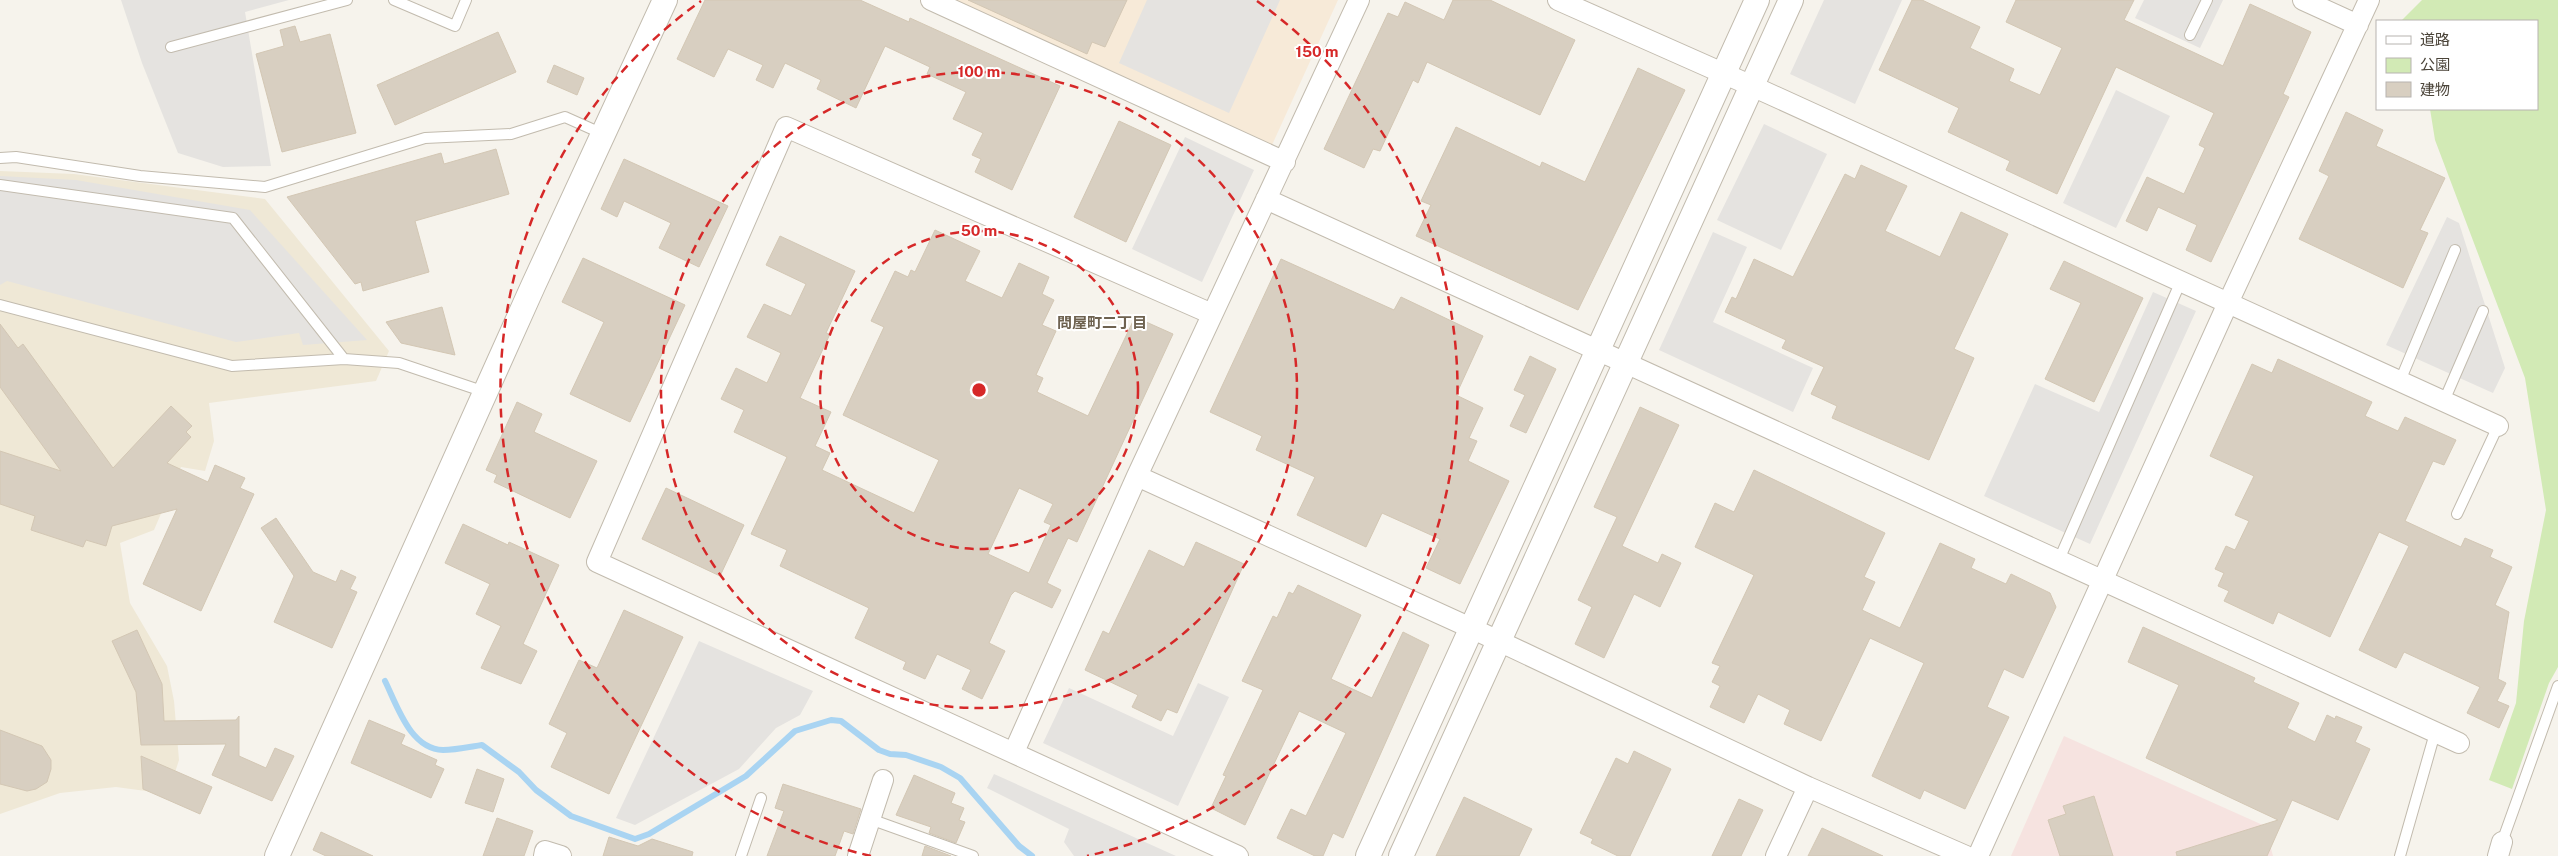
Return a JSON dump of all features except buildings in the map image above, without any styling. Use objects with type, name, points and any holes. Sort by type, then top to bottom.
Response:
[{"type":"street","points":[[277,856],[485,392],[665,0]]},
{"type":"street","points":[[931,0],[1285,162]]},
{"type":"street","points":[[1014,752],[1137,476],[1359,0]]},
{"type":"street","points":[[1558,0],[1752,86],[2498,426]]},
{"type":"street","points":[[1368,856],[1757,0]]},
{"type":"street","points":[[1401,856],[1791,0]]},
{"type":"street","points":[[2303,0],[2358,25]]},
{"type":"street","points":[[1978,856],[2228,302],[2369,0]]},
{"type":"street","points":[[1212,314],[786,127],[597,562],[1238,856]]},
{"type":"street","points":[[1266,198],[2101,582],[2458,743]]},
{"type":"street","points":[[1137,476],[1471,628],[1808,786],[1966,856]]},
{"type":"street","points":[[858,856],[883,780]]},
{"type":"street","points":[[1776,856],[1808,786]]},
{"type":"street","points":[[544,856],[545,851],[561,856]]},
{"type":"lane","points":[[171,47],[347,0]]},
{"type":"lane","points":[[394,0],[454,26],[466,0]]},
{"type":"lane","points":[[2190,36],[2207,0]]},
{"type":"lane","points":[[0,158],[16,157],[140,176],[265,187],[425,138],[511,134],[565,117],[603,134]]},
{"type":"lane","points":[[0,185],[233,218],[344,359]]},
{"type":"lane","points":[[2400,381],[2455,250]]},
{"type":"lane","points":[[2058,562],[2181,281]]},
{"type":"lane","points":[[0,305],[232,366],[344,359],[398,363],[485,392]]},
{"type":"lane","points":[[2444,401],[2483,311]]},
{"type":"lane","points":[[2457,514],[2498,426]]},
{"type":"lane","points":[[2500,849],[2558,686]]},
{"type":"lane","points":[[2400,856],[2435,732]]},
{"type":"lane","points":[[741,856],[760,798]]},
{"type":"lane","points":[[870,819],[973,856]]},
{"type":"shaded area","points":[[121,0],[289,0],[245,12],[271,166],[223,167],[178,153],[142,63]]},
{"type":"shaded area","points":[[953,0],[1338,0],[1272,145]]},
{"type":"shaded area","points":[[1147,0],[1280,0],[1229,113],[1119,63]]},
{"type":"shaded area","points":[[1824,0],[1902,0],[1855,104],[1790,74]]},
{"type":"shaded area","points":[[2144,0],[2223,0],[2200,48],[2135,18]]},
{"type":"shaded area","points":[[2116,90],[2170,116],[2116,228],[2063,203]]},
{"type":"shaded area","points":[[1764,124],[1827,154],[1781,250],[1717,220]]},
{"type":"shaded area","points":[[1185,137],[1254,170],[1202,282],[1132,249]]},
{"type":"shaded area","points":[[0,171],[74,174],[265,199],[389,351],[376,381],[209,403],[214,441],[205,471],[181,467],[154,530],[120,543],[130,603],[167,666],[174,701],[179,760],[168,794],[116,787],[60,793],[0,814]]},
{"type":"shaded area","points":[[0,176],[76,180],[250,210],[367,340],[303,345],[299,333],[236,342],[7,281],[0,285]]},
{"type":"shaded area","points":[[2447,217],[2459,223],[2505,368],[2493,393],[2386,345]]},
{"type":"shaded area","points":[[1713,232],[1747,247],[1713,322],[1813,368],[1793,412],[1659,350]]},
{"type":"shaded area","points":[[2153,292],[2196,311],[2090,544],[1984,496],[2035,384],[2099,412]]},
{"type":"shaded area","points":[[699,641],[813,691],[800,715],[776,728],[739,769],[635,825],[616,818]]},
{"type":"shaded area","points":[[1198,683],[1229,697],[1178,806],[1043,743],[1069,688],[1173,736]]},
{"type":"shaded area","points":[[2064,736],[2265,826],[2273,856],[2011,856]]},
{"type":"shaded area","points":[[994,774],[1176,856],[1074,856],[1064,842],[1069,829],[987,788]]},
{"type":"green space","points":[[2422,0],[2558,0],[2558,667],[2549,683],[2512,789],[2489,780],[2516,703],[2524,621],[2546,510],[2525,378],[2435,140],[2430,110],[2538,110],[2538,20],[2402,20]]},
{"type":"waterway","points":[[385,681],[406,724],[422,742],[432,748],[443,750],[482,745],[519,772],[536,790],[571,816],[635,839],[649,834],[746,776],[795,731],[831,720],[841,721],[879,750],[890,754],[906,755],[941,767],[960,778],[1019,846],[1032,856]]},
{"type":"district","name":"問屋町二丁目","points":[[1102,322]]}]
